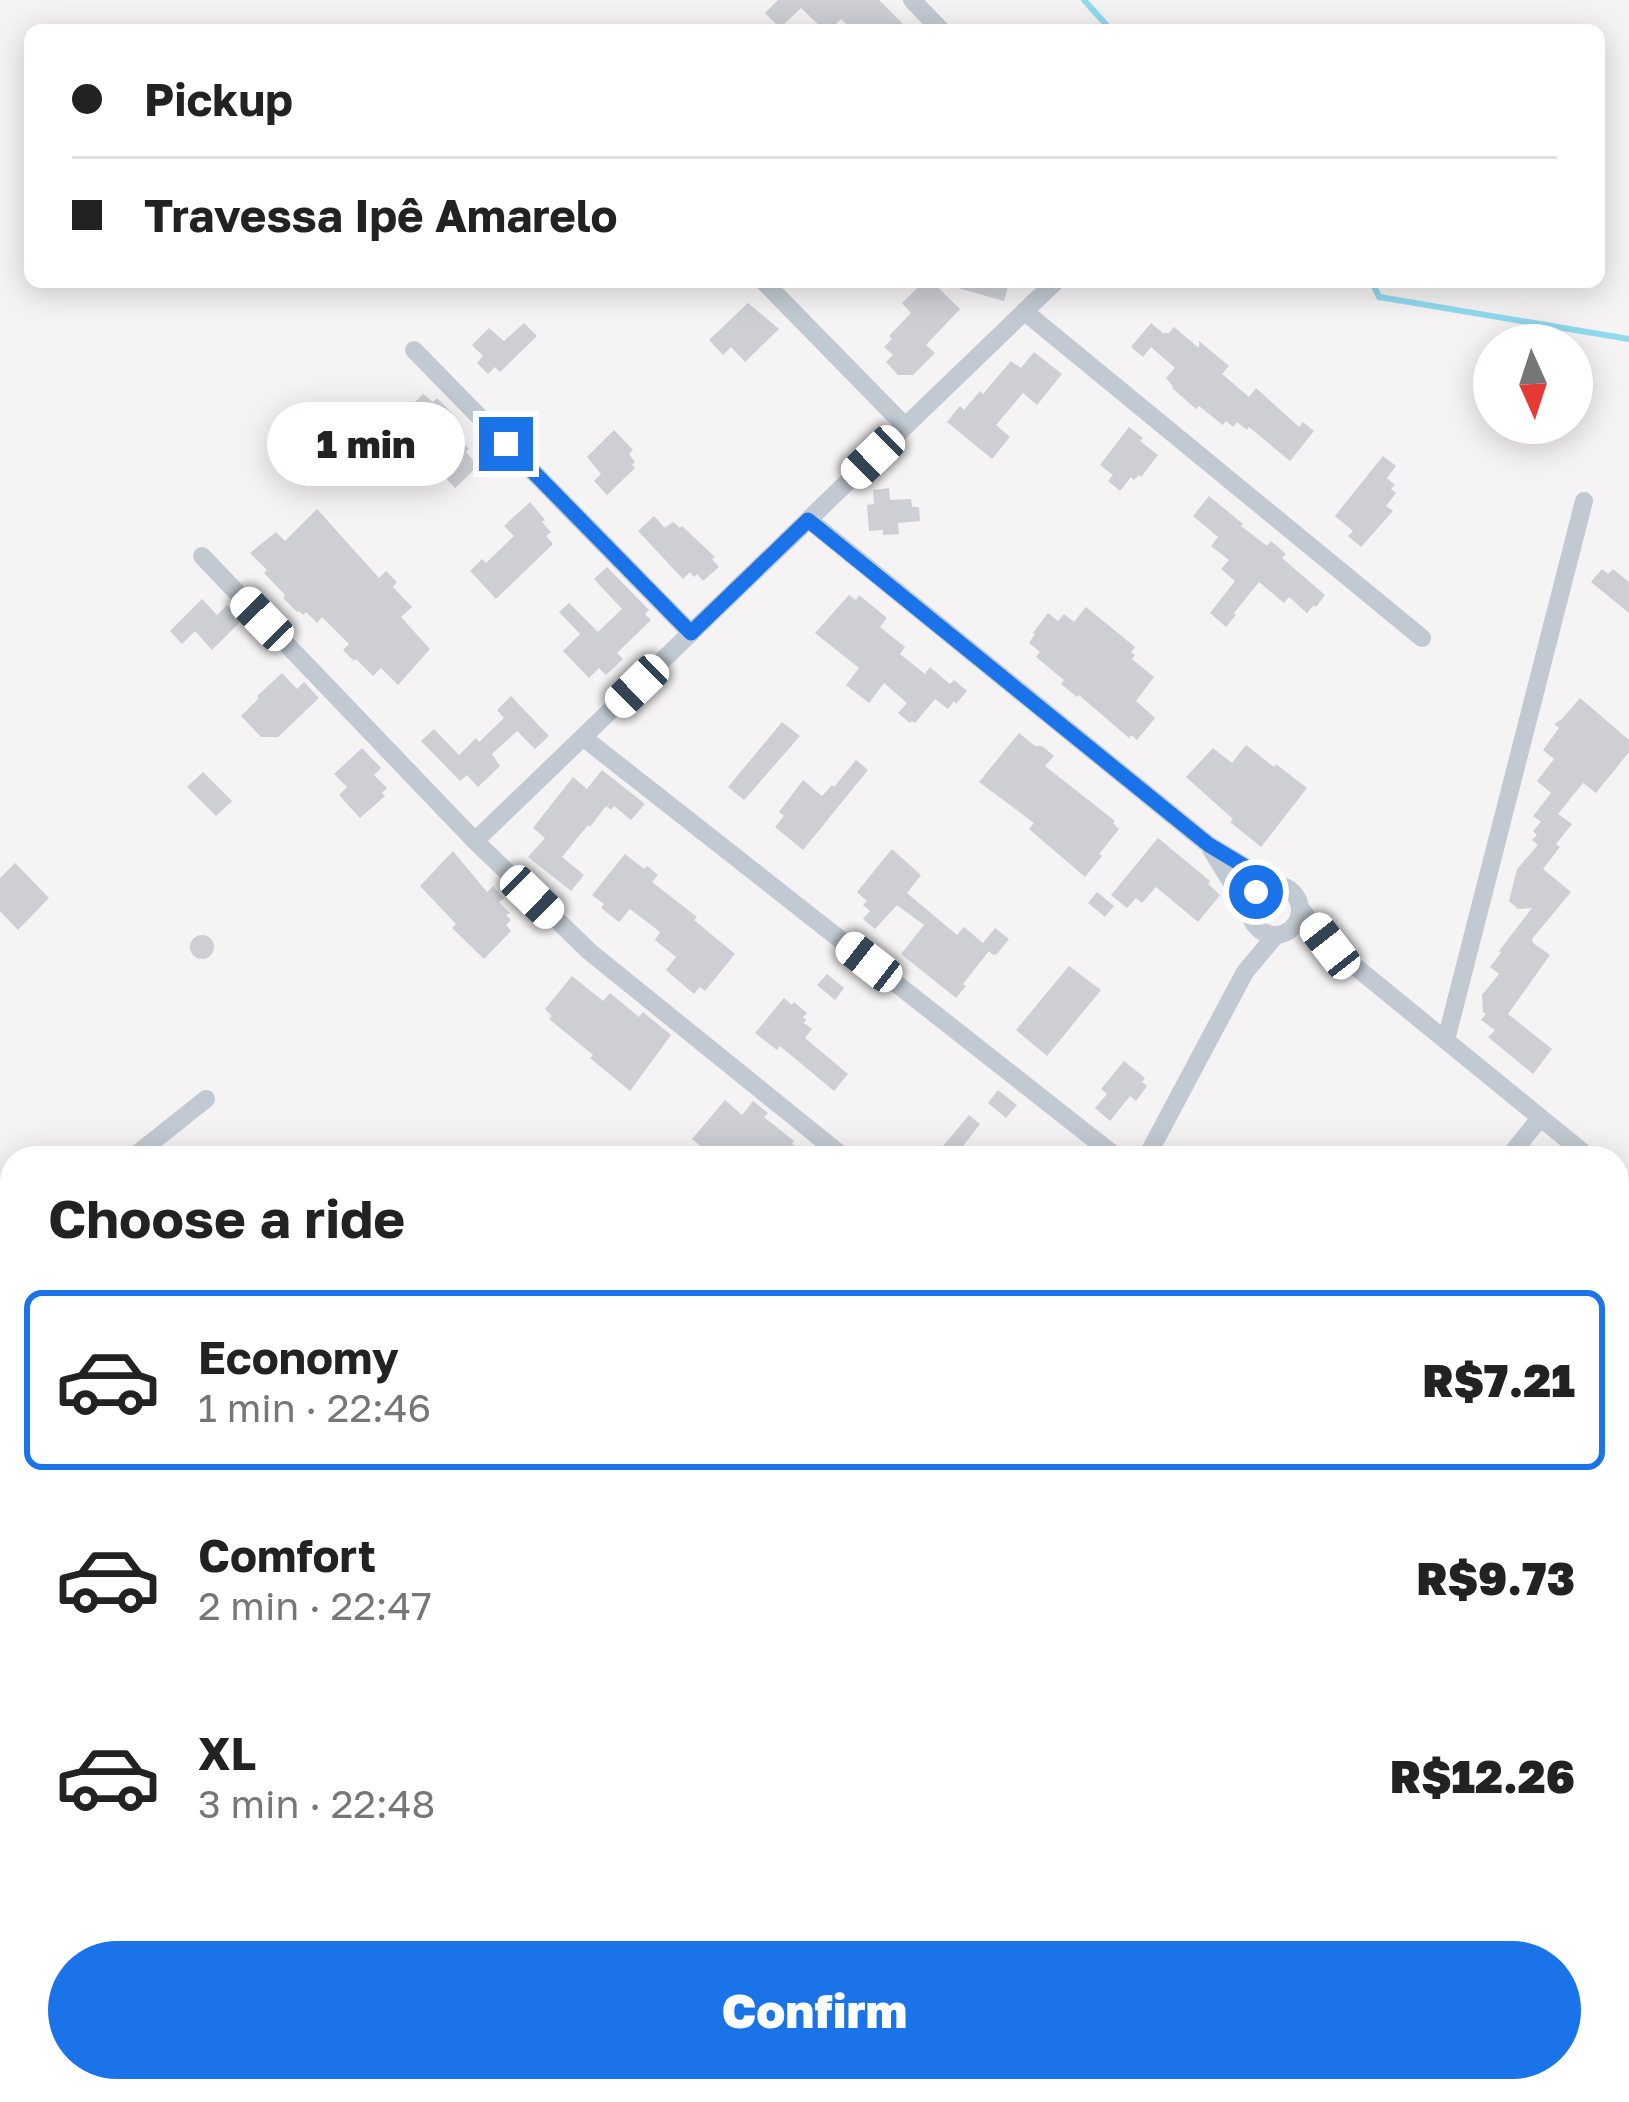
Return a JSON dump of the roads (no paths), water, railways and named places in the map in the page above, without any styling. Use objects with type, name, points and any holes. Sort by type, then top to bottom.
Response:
[{"type":"street","points":[[912,0],[935,24]]},
{"type":"street","points":[[770,288],[905,426]]},
{"type":"street","points":[[475,841],[1049,288]]},
{"type":"street","points":[[1025,311],[1422,638]]},
{"type":"street","points":[[414,350],[691,633]]},
{"type":"street","points":[[1445,1040],[1584,501]]},
{"type":"street","points":[[808,520],[1209,845],[1292,890],[1330,946],[1575,1146]]},
{"type":"street","points":[[202,556],[475,841],[590,952],[830,1146]]},
{"type":"street","points":[[584,738],[1103,1146]]},
{"type":"street","points":[[1209,845],[1252,918],[1268,934],[1283,932],[1330,946]]},
{"type":"street","points":[[1245,972],[1256,892],[1274,884]]},
{"type":"street","points":[[1152,1146],[1245,972],[1297,923],[1300,908]]},
{"type":"street","points":[[147,1146],[206,1099]]},
{"type":"street","points":[[1518,1146],[1540,1118]]},
{"type":"waterway","points":[[1084,0],[1106,24]]},
{"type":"waterway","points":[[1375,288],[1379,297],[1629,339]]}]
